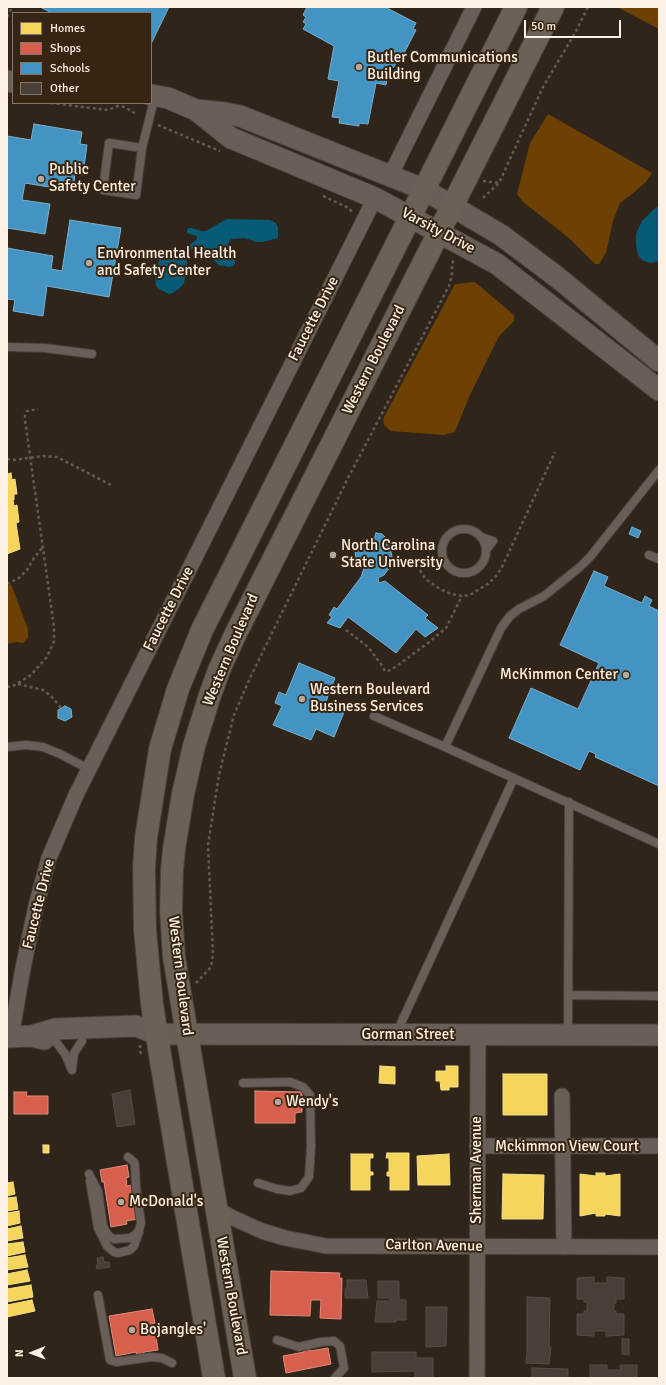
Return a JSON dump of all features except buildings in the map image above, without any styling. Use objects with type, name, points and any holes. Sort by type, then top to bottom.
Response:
[{"type":"main road","name":"Western Boulevard","points":[[214,1378],[157,1034],[145,930],[144,868],[146,838],[160,749],[186,668],[212,611],[516,7]]},
{"type":"main road","name":"Western Boulevard","points":[[245,1378],[186,1034],[171,933],[171,884],[174,850],[183,794],[194,746],[220,670],[235,635],[553,7]]},
{"type":"street","points":[[390,176],[474,7]]},
{"type":"street","name":"Varsity Drive","points":[[153,95],[168,98],[196,110],[231,138],[375,198],[497,264],[659,390]]},
{"type":"street","name":"Varsity Drive","points":[[196,110],[240,116],[423,190],[502,235],[557,277],[659,361]]},
{"type":"street","name":"Faucette Drive","points":[[16,1036],[32,929],[49,858],[76,795],[375,198]]},
{"type":"street","name":"Gorman Street","points":[[16,1036],[55,1029],[136,1026],[157,1034]]},
{"type":"street","name":"Gorman Street","points":[[16,1036],[56,1042],[139,1040],[157,1034],[659,1035]]},
{"type":"street","name":"Sherman Avenue","points":[[477,1378],[478,1035]]},
{"type":"street","points":[[562,1096],[564,1247]]},
{"type":"street","name":"Mckimmon View Court","points":[[477,1146],[656,1146]]},
{"type":"street","name":"Carlton Avenue","points":[[216,1209],[262,1231],[285,1238],[326,1246],[659,1247]]},
{"type":"lane","points":[[142,148],[109,143],[102,190],[136,195],[142,148],[151,104]]},
{"type":"lane","points":[[7,347],[44,348],[92,354]]},
{"type":"lane","points":[[445,747],[500,628],[519,608],[544,596],[580,567],[590,557],[659,470]]},
{"type":"lane","points":[[468,529],[481,537],[493,541],[486,550],[486,558],[483,564],[471,573],[463,574],[450,569],[442,556],[444,542],[448,536],[454,531],[468,529]]},
{"type":"lane","points":[[650,555],[659,559]]},
{"type":"lane","points":[[374,716],[569,802],[659,844]]},
{"type":"lane","points":[[7,747],[26,745],[43,748],[60,754],[89,769]]},
{"type":"lane","points":[[395,1035],[514,778]]},
{"type":"lane","points":[[568,1035],[569,802]]},
{"type":"lane","points":[[568,995],[659,996]]},
{"type":"lane","points":[[56,1042],[65,1054],[72,1070],[74,1053],[82,1041]]},
{"type":"lane","points":[[244,1083],[290,1082],[303,1087],[310,1095],[311,1146],[309,1177],[301,1188],[290,1191],[258,1184]]},
{"type":"lane","points":[[128,1157],[134,1162],[135,1166],[136,1188],[141,1223],[139,1230],[134,1246],[130,1250],[118,1253],[111,1250],[107,1246],[98,1228],[89,1174],[98,1191],[103,1226],[110,1237],[119,1239],[130,1238],[139,1230]]},
{"type":"lane","points":[[98,1295],[110,1360],[116,1362],[152,1357],[162,1358],[172,1363]]},
{"type":"lane","points":[[277,1340],[299,1347],[321,1342],[334,1341],[340,1346],[344,1368],[335,1378]]},
{"type":"path","points":[[7,17],[12,7]]},
{"type":"path","points":[[483,198],[500,183],[543,88],[588,7]]},
{"type":"path","points":[[59,104],[108,110],[118,106],[129,108],[136,114]]},
{"type":"path","points":[[478,181],[500,183]]},
{"type":"path","points":[[195,983],[211,967],[213,955],[208,845],[219,775],[234,716],[250,678],[348,478],[449,286],[452,275],[452,264],[455,258]]},
{"type":"path","points":[[7,687],[31,675],[47,657],[54,641],[54,627],[25,416],[27,411],[38,409]]},
{"type":"path","points":[[417,566],[424,578],[440,589],[451,594],[462,596],[470,595],[489,583],[497,575],[510,550],[555,452]]},
{"type":"path","points":[[7,459],[14,460],[43,456],[57,457],[113,486]]},
{"type":"path","points":[[7,584],[19,578],[27,570],[43,547]]},
{"type":"path","points":[[346,630],[368,647],[381,664],[384,671],[388,671],[428,643],[446,628],[462,596]]},
{"type":"path","points":[[17,683],[43,690],[52,697],[61,708]]},
{"type":"shaded area","points":[[617,7],[659,7],[659,29]]},
{"type":"shaded area","points":[[548,114],[652,173],[646,182],[620,203],[613,221],[606,253],[599,264],[595,264],[569,238],[523,202],[517,194],[530,143]]},
{"type":"shaded area","points":[[475,282],[514,315],[514,321],[499,336],[469,397],[455,432],[444,435],[391,431],[384,425],[383,419],[455,284]]},
{"type":"shaded area","points":[[11,584],[28,629],[28,638],[23,643],[16,642],[7,644],[7,586]]},
{"type":"water","points":[[659,206],[659,261],[651,263],[643,261],[638,255],[636,234],[642,221]]},
{"type":"water","points":[[227,219],[270,220],[276,223],[278,228],[278,238],[263,242],[256,242],[245,238],[231,239],[228,244],[235,259],[235,264],[229,267],[219,265],[200,246],[196,246],[186,254],[187,265],[184,283],[180,288],[169,294],[156,286],[155,277],[163,252],[171,248],[184,250],[197,239],[197,236],[187,233],[187,229],[192,228],[206,231]]},
{"type":"place","name":"Butler Communications Building","points":[[359,67]]},
{"type":"place","name":"Public Safety Center","points":[[41,179]]},
{"type":"place","name":"Environmental Health and Safety Center","points":[[89,263]]},
{"type":"place","name":"North Carolina State University","points":[[333,555]]},
{"type":"place","name":"McKimmon Center","points":[[626,675]]},
{"type":"place","name":"Western Boulevard Business Services","points":[[302,699]]},
{"type":"place","name":"Wendy's","points":[[278,1102]]},
{"type":"place","name":"McDonald's","points":[[121,1202]]},
{"type":"place","name":"Bojangles'","points":[[132,1330]]}]
